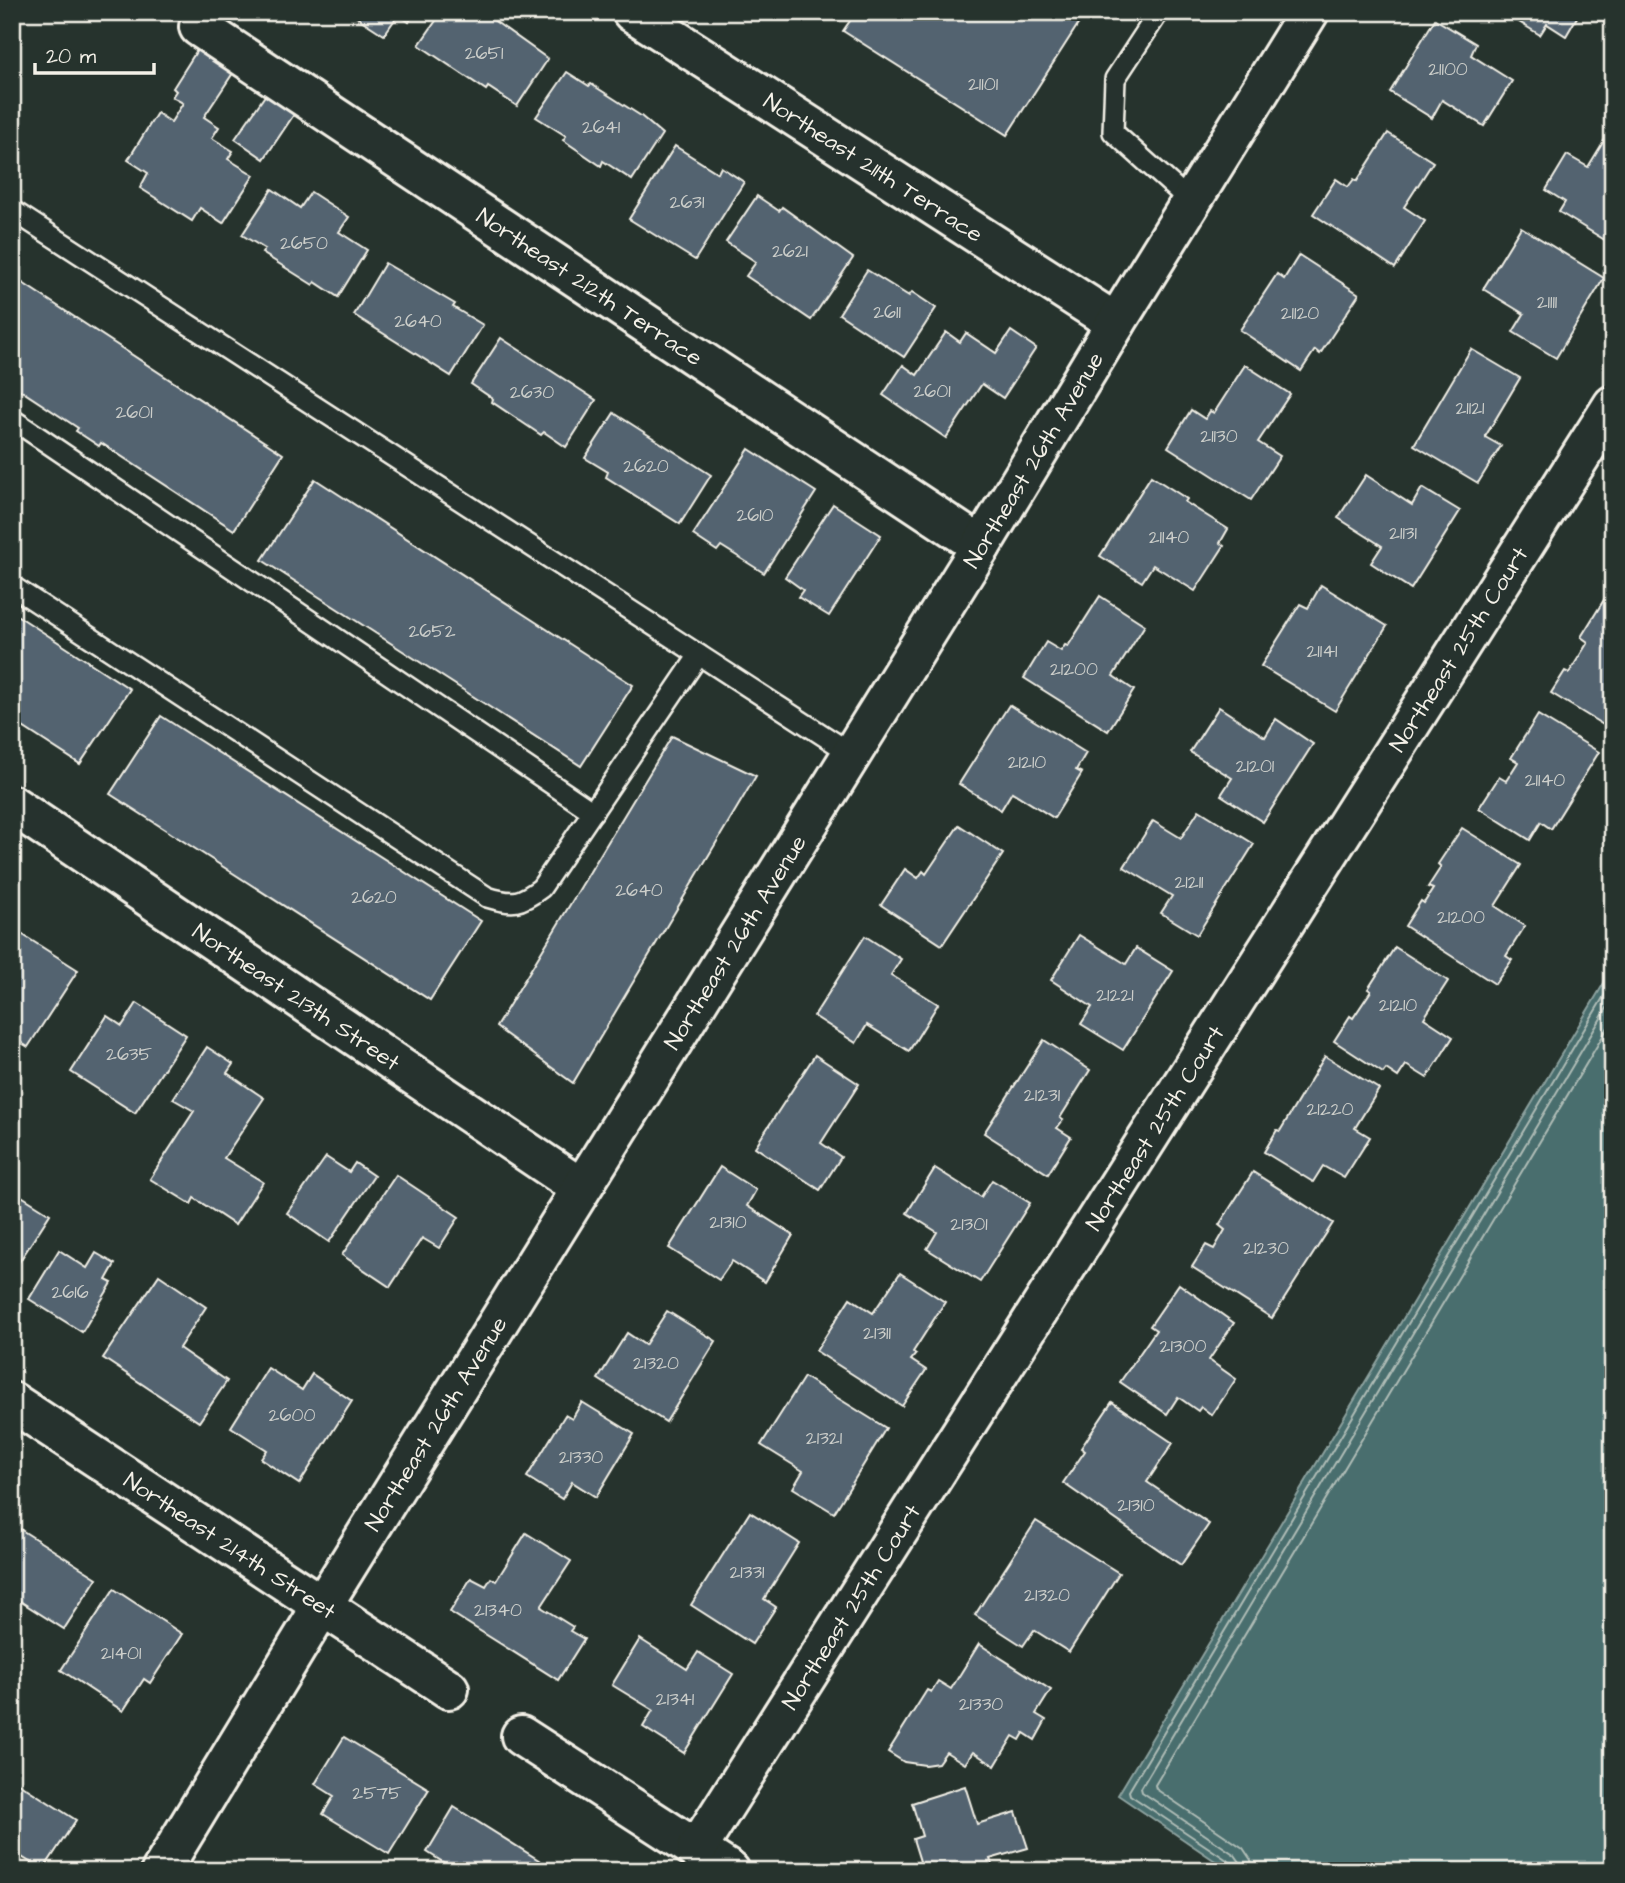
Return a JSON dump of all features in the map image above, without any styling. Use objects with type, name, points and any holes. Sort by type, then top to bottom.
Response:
[{"type":"street","name":"Northeast 211th Terrace","points":[[632,12],[1116,323]]},
{"type":"street","name":"Northeast 26th Avenue","points":[[161,1871],[322,1606],[981,547],[1309,12]]},
{"type":"street","name":"Northeast 212th Terrace","points":[[200,27],[981,547]]},
{"type":"street","name":"Northeast 25th Court","points":[[697,1849],[1613,405]]},
{"type":"street","name":"Northeast 213th Street","points":[[12,806],[581,1188]]},
{"type":"street","name":"Northeast 214th Street","points":[[12,1402],[449,1689]]},
{"type":"street","points":[[522,1736],[730,1871]]},
{"type":"lane","points":[[1159,12],[1115,79],[1113,132],[1191,202]]},
{"type":"lane","points":[[12,210],[852,754]]},
{"type":"lane","points":[[12,419],[593,812]]},
{"type":"lane","points":[[12,586],[487,897],[507,903],[524,900],[541,888],[699,655]]},
{"type":"water","points":[[1613,968],[1613,1871],[1230,1871],[1118,1795]]},
{"type":"building","points":[[349,12],[415,12],[409,22],[398,15],[384,35]]},
{"type":"building","points":[[442,12],[482,12],[548,59],[517,106],[488,87],[486,90],[419,45]]},
{"type":"building","points":[[850,12],[1086,12],[1007,135],[843,31],[854,15]]},
{"type":"building","points":[[1503,12],[1580,12],[1566,36],[1547,24],[1540,35]]},
{"type":"building","points":[[1435,19],[1476,44],[1471,55],[1512,81],[1484,126],[1442,100],[1432,118],[1390,92]]},
{"type":"building","points":[[199,47],[235,70],[204,117],[219,127],[212,138],[233,151],[228,159],[254,175],[223,223],[200,208],[192,221],[140,188],[148,173],[128,160],[157,113],[171,122],[183,103],[172,97],[176,91],[173,88]]},
{"type":"building","points":[[567,72],[641,116],[662,134],[632,180],[603,161],[601,166],[563,140],[566,136],[536,117]]},
{"type":"building","points":[[266,94],[295,113],[264,159],[235,139]]},
{"type":"building","points":[[1613,126],[1613,245],[1559,212],[1565,202],[1546,190],[1567,155],[1588,167]]},
{"type":"building","points":[[1388,133],[1433,162],[1404,207],[1425,221],[1395,268],[1313,214],[1336,179],[1348,187],[1354,179],[1357,181]]},
{"type":"building","points":[[675,146],[718,173],[721,167],[744,182],[695,260],[629,219]]},
{"type":"building","points":[[272,189],[300,208],[311,192],[349,217],[339,232],[367,250],[338,297],[315,282],[313,285],[262,253],[265,249],[242,235]]},
{"type":"building","points":[[757,196],[779,211],[782,207],[853,258],[811,320],[746,276],[756,262],[726,242]]},
{"type":"building","points":[[1521,227],[1604,278],[1556,358],[1513,332],[1524,314],[1483,289]]},
{"type":"building","points":[[1299,255],[1359,294],[1320,354],[1315,350],[1301,371],[1240,330],[1277,274],[1284,279]]},
{"type":"building","points":[[385,263],[455,304],[453,307],[483,325],[451,376],[354,315]]},
{"type":"building","points":[[867,270],[909,296],[912,292],[936,308],[904,357],[839,314]]},
{"type":"building","points":[[12,276],[283,454],[234,530],[101,443],[99,446],[76,431],[78,428],[20,390],[18,393],[12,390]]},
{"type":"building","points":[[1011,331],[1036,348],[1003,398],[982,384],[946,438],[883,395],[903,365],[917,375],[946,332],[960,342],[966,333],[996,353]]},
{"type":"building","points":[[501,338],[596,400],[566,447],[544,432],[541,435],[492,402],[493,399],[471,384]]},
{"type":"building","points":[[1471,349],[1520,378],[1485,437],[1501,446],[1478,483],[1414,445]]},
{"type":"building","points":[[1245,365],[1290,394],[1258,442],[1280,456],[1251,500],[1168,447],[1191,410],[1205,419],[1210,411],[1214,413]]},
{"type":"building","points":[[614,413],[711,475],[680,524],[606,477],[608,472],[585,458]]},
{"type":"building","points":[[749,449],[816,492],[764,573],[721,546],[717,551],[693,535]]},
{"type":"building","points":[[1366,475],[1412,505],[1422,488],[1460,511],[1411,589],[1371,563],[1382,546],[1338,518]]},
{"type":"building","points":[[1151,476],[1187,499],[1185,502],[1228,529],[1220,543],[1224,546],[1195,591],[1153,565],[1142,582],[1100,556]]},
{"type":"building","points":[[315,479],[633,685],[581,766],[262,560]]},
{"type":"building","points":[[833,504],[881,535],[829,616],[798,597],[803,590],[785,577]]},
{"type":"building","points":[[1321,585],[1387,626],[1335,711],[1261,666],[1300,604],[1308,608]]},
{"type":"building","points":[[1607,595],[1613,599],[1613,714],[1605,726],[1551,693],[1565,671],[1569,673],[1588,642],[1581,637]]},
{"type":"building","points":[[1100,596],[1145,625],[1113,676],[1134,690],[1108,731],[1024,678],[1046,642],[1061,651],[1065,645],[1068,646]]},
{"type":"building","points":[[12,612],[130,689],[80,764],[12,720]]},
{"type":"building","points":[[1009,705],[1086,753],[1076,770],[1082,773],[1054,818],[1012,792],[1001,810],[959,784]]},
{"type":"building","points":[[1219,707],[1265,737],[1276,719],[1313,744],[1263,822],[1221,795],[1232,778],[1190,752]]},
{"type":"building","points":[[1538,715],[1599,752],[1551,829],[1541,822],[1530,840],[1479,808],[1499,777],[1506,781],[1518,762],[1511,758]]},
{"type":"building","points":[[161,716],[481,921],[430,1000],[110,794]]},
{"type":"building","points":[[672,736],[756,776],[573,1083],[496,1027]]},
{"type":"building","points":[[1199,810],[1254,844],[1197,935],[1161,913],[1172,896],[1124,867],[1153,821],[1181,838]]},
{"type":"building","points":[[959,825],[1003,854],[942,945],[881,905],[905,869],[918,878],[923,871],[926,874]]},
{"type":"building","points":[[1462,828],[1521,865],[1495,906],[1525,926],[1506,956],[1512,960],[1495,984],[1405,926],[1421,901],[1424,903],[1433,889],[1428,887],[1441,867],[1438,864]]},
{"type":"building","points":[[12,928],[78,970],[28,1047],[12,1037]]},
{"type":"building","points":[[1079,935],[1126,964],[1136,948],[1173,971],[1123,1050],[1081,1024],[1092,1007],[1051,980]]},
{"type":"building","points":[[865,936],[901,959],[891,975],[938,1004],[909,1051],[867,1025],[856,1043],[814,1016]]},
{"type":"building","points":[[1395,947],[1448,981],[1424,1018],[1453,1037],[1427,1078],[1406,1065],[1398,1077],[1386,1069],[1383,1073],[1334,1041],[1371,991],[1368,989]]},
{"type":"building","points":[[137,1003],[186,1035],[135,1113],[71,1072],[107,1016],[122,1026]]},
{"type":"building","points":[[1044,1040],[1090,1070],[1060,1118],[1063,1120],[1057,1128],[1071,1137],[1048,1174],[984,1133]]},
{"type":"building","points":[[207,1047],[233,1064],[227,1073],[264,1098],[224,1158],[263,1182],[235,1225],[194,1198],[191,1204],[150,1179],[194,1111],[173,1099]]},
{"type":"building","points":[[815,1055],[859,1084],[821,1143],[841,1157],[820,1190],[755,1147]]},
{"type":"building","points":[[1325,1056],[1379,1089],[1355,1128],[1370,1137],[1344,1178],[1323,1166],[1313,1182],[1264,1152],[1277,1130],[1280,1131]]},
{"type":"building","points":[[326,1157],[349,1172],[355,1163],[374,1176],[329,1242],[287,1213]]},
{"type":"building","points":[[720,1167],[756,1190],[747,1206],[793,1235],[765,1282],[732,1261],[719,1280],[669,1248]]},
{"type":"building","points":[[935,1168],[981,1197],[992,1180],[1030,1203],[980,1282],[927,1249],[937,1232],[907,1213]]},
{"type":"building","points":[[1253,1172],[1333,1223],[1272,1318],[1192,1267],[1206,1245],[1214,1249],[1225,1230],[1219,1225]]},
{"type":"building","points":[[396,1175],[459,1217],[439,1248],[422,1238],[390,1287],[342,1255]]},
{"type":"building","points":[[12,1190],[50,1214],[12,1273]]},
{"type":"building","points":[[59,1250],[87,1268],[96,1253],[115,1264],[106,1280],[112,1283],[82,1332],[29,1299]]},
{"type":"building","points":[[900,1273],[945,1302],[913,1352],[916,1354],[911,1360],[926,1370],[902,1406],[816,1351],[850,1298],[873,1313]]},
{"type":"building","points":[[159,1275],[206,1307],[179,1348],[227,1381],[199,1422],[103,1358]]},
{"type":"building","points":[[1179,1284],[1234,1323],[1209,1360],[1236,1379],[1212,1415],[1201,1407],[1198,1411],[1178,1397],[1167,1414],[1120,1382],[1156,1330],[1150,1326]]},
{"type":"building","points":[[667,1311],[716,1341],[666,1422],[598,1379],[627,1333],[645,1345]]},
{"type":"building","points":[[268,1368],[302,1390],[312,1374],[352,1401],[299,1484],[261,1459],[267,1450],[231,1427]]},
{"type":"building","points":[[804,1377],[886,1428],[834,1513],[793,1488],[803,1471],[761,1445]]},
{"type":"building","points":[[582,1402],[634,1434],[596,1497],[572,1482],[562,1499],[527,1477],[565,1415],[572,1419]]},
{"type":"building","points":[[1112,1402],[1173,1443],[1147,1482],[1209,1524],[1181,1565],[1063,1483],[1085,1451],[1081,1448]]},
{"type":"building","points":[[750,1512],[799,1543],[764,1599],[776,1607],[752,1644],[691,1605]]},
{"type":"building","points":[[1036,1521],[1119,1573],[1069,1652],[1034,1630],[1023,1646],[975,1615]]},
{"type":"building","points":[[12,1524],[97,1578],[64,1629],[12,1596]]},
{"type":"building","points":[[526,1533],[571,1561],[541,1607],[573,1627],[570,1631],[584,1639],[558,1680],[450,1612],[471,1578],[486,1586],[491,1578],[496,1581]]},
{"type":"building","points":[[114,1589],[182,1634],[150,1683],[144,1679],[123,1711],[61,1670]]},
{"type":"building","points":[[640,1639],[687,1669],[698,1652],[733,1674],[684,1753],[643,1727],[653,1710],[612,1685]]},
{"type":"building","points":[[979,1644],[1051,1690],[1036,1714],[1046,1720],[1035,1740],[1024,1733],[1020,1740],[1013,1736],[995,1766],[973,1752],[965,1764],[946,1752],[938,1763],[925,1765],[904,1762],[888,1752],[927,1690],[931,1692],[938,1681],[951,1689]]},
{"type":"building","points":[[344,1737],[429,1789],[389,1854],[323,1814],[334,1796],[315,1784]]},
{"type":"building","points":[[12,1779],[76,1820],[43,1870],[20,1856],[17,1860],[12,1857]]},
{"type":"building","points":[[965,1786],[977,1824],[1016,1812],[1028,1848],[990,1859],[994,1871],[923,1871],[913,1839],[922,1836],[912,1803]]},
{"type":"building","points":[[454,1807],[550,1867],[548,1871],[457,1871],[427,1852]]}]
